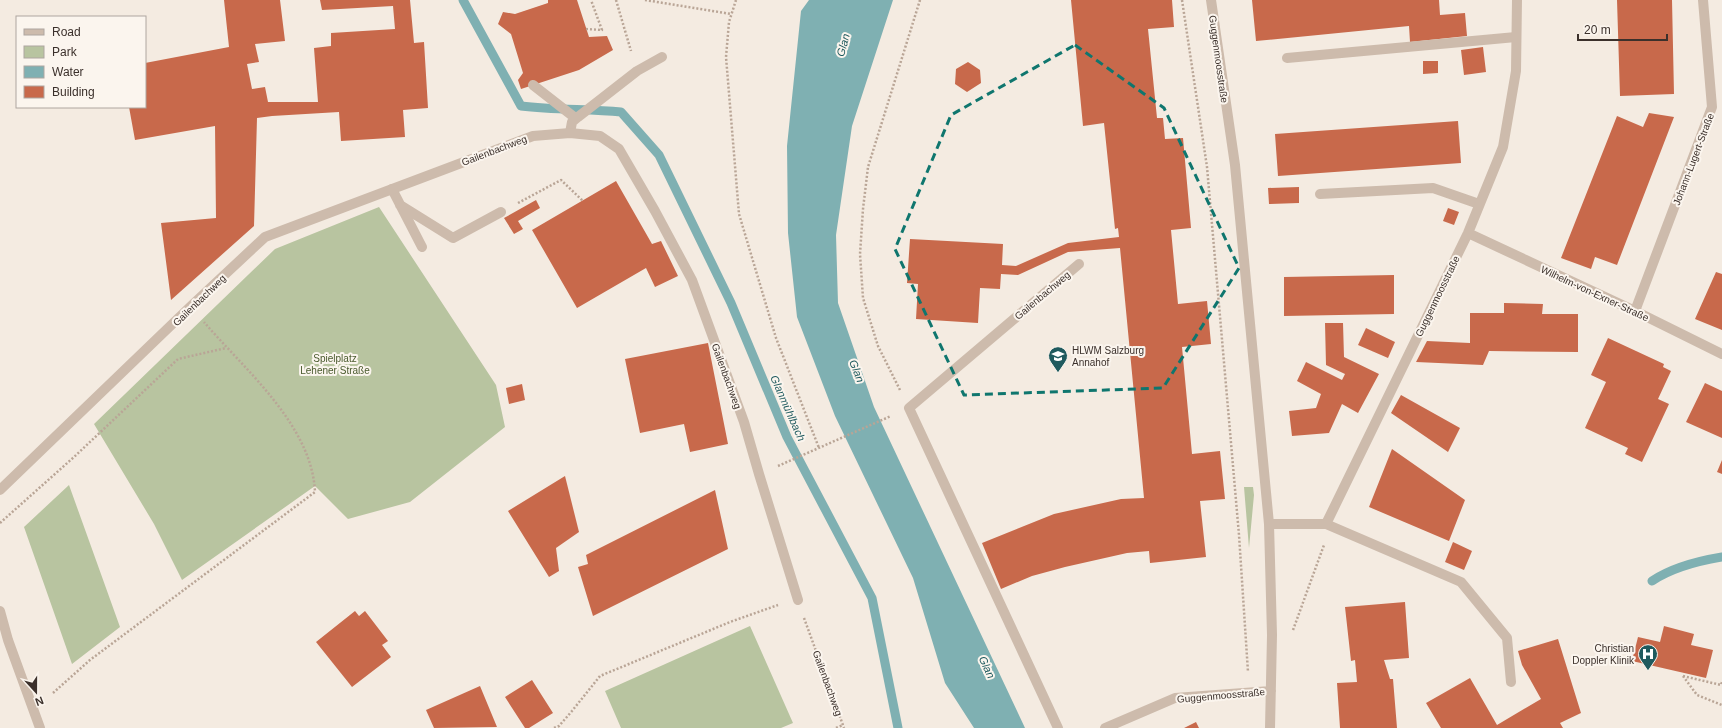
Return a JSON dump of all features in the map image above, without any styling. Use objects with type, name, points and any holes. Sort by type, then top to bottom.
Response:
[{"type":"street","name":"Guggenmoosstraße","points":[[1211,0],[1234,165],[1269,524],[1270,728]]},
{"type":"street","name":"Guggenmoosstraße","points":[[1326,524],[1468,233],[1503,146],[1516,71],[1517,0]]},
{"type":"street","name":"Johann-Lugert-Straße","points":[[1635,311],[1712,107],[1703,0]]},
{"type":"street","points":[[1287,58],[1516,37]]},
{"type":"street","points":[[570,133],[572,122],[576,117],[590,108],[637,71],[662,57]]},
{"type":"street","points":[[533,85],[576,117]]},
{"type":"street","name":"Gailenbachweg","points":[[0,490],[190,307],[265,238],[532,136],[570,133],[600,136],[619,148],[661,221],[692,280],[744,422],[758,474],[798,600]]},
{"type":"street","points":[[1320,194],[1432,188],[1480,204]]},
{"type":"street","points":[[392,189],[422,247]]},
{"type":"street","points":[[400,205],[453,238],[501,212]]},
{"type":"street","name":"Wilhelm-von-Exner-Straße","points":[[1468,233],[1635,311],[1722,354]]},
{"type":"street","name":"Gailenbachweg","points":[[909,408],[1079,264]]},
{"type":"street","points":[[909,408],[1058,728]]},
{"type":"street","points":[[1269,524],[1326,524],[1461,582],[1507,638],[1511,682]]},
{"type":"street","points":[[0,611],[8,640],[40,728]]},
{"type":"street","name":"Guggenmoosstraße","points":[[1105,728],[1175,698],[1271,691]]},
{"type":"path","points":[[586,29],[602,30],[591,0]]},
{"type":"path","points":[[616,0],[633,57]]},
{"type":"path","points":[[645,0],[731,14]]},
{"type":"path","points":[[736,0],[731,14],[726,58],[740,214],[776,338],[819,448]]},
{"type":"path","points":[[909,408],[876,339],[863,298],[860,254],[868,167],[920,0]]},
{"type":"path","points":[[1182,0],[1207,167],[1239,535],[1249,693]]},
{"type":"path","points":[[501,212],[561,180],[583,200]]},
{"type":"path","points":[[53,692],[96,656],[315,492],[305,450],[288,421],[267,392],[190,307]]},
{"type":"path","points":[[0,523],[74,457],[178,359],[226,348]]},
{"type":"path","points":[[792,460],[897,414]]},
{"type":"path","points":[[1293,631],[1328,534],[1326,524]]},
{"type":"path","points":[[554,728],[558,727],[600,676],[730,622],[798,600]]},
{"type":"path","name":"Gailenbachweg","points":[[798,600],[844,726]]},
{"type":"path","points":[[1722,682],[1721,686],[1683,676],[1698,695],[1722,705]]},
{"type":"path","points":[[836,728],[844,726]]},
{"type":"highlighted area","points":[[1075,45],[1164,108],[1239,268],[1163,388],[964,395],[895,249],[951,115]]},
{"type":"green space","name":"Spielplatz Lehener Straße","points":[[379,207],[496,385],[505,427],[410,502],[348,519],[315,486],[182,580],[154,524],[94,424],[275,249]]},
{"type":"green space","points":[[69,485],[120,627],[72,664],[24,527]]},
{"type":"green space","points":[[1244,487],[1253,487],[1254,495],[1249,548]]},
{"type":"green space","points":[[750,626],[793,723],[781,728],[621,728],[605,691]]},
{"type":"water","name":"Glan","points":[[809,0],[893,0],[852,126],[836,235],[838,303],[874,407],[1025,728],[974,728],[945,683],[913,578],[835,416],[797,317],[788,233],[787,146],[801,11]]},
{"type":"building","points":[[224,0],[280,0],[285,41],[255,44],[259,62],[247,64],[252,89],[265,87],[268,102],[318,102],[314,48],[331,46],[331,33],[395,29],[393,6],[322,10],[320,0],[410,0],[414,43],[424,42],[428,108],[403,110],[405,137],[341,141],[339,112],[257,118],[254,226],[171,300],[161,223],[216,218],[215,126],[135,140],[129,108],[146,108],[146,63],[229,47]]},
{"type":"building","points":[[548,0],[577,0],[589,37],[607,36],[613,50],[579,70],[521,89],[518,80],[523,73],[511,34],[498,24],[503,12],[515,14],[548,3]]},
{"type":"building","points":[[1071,0],[1172,0],[1174,27],[1148,29],[1157,118],[1163,118],[1165,139],[1183,138],[1191,228],[1171,230],[1178,304],[1207,301],[1211,344],[1182,347],[1192,454],[1220,451],[1225,499],[1200,501],[1206,557],[1150,563],[1149,551],[1127,553],[1032,576],[1001,589],[982,543],[1054,514],[1121,499],[1144,498],[1120,248],[1068,252],[1018,275],[1001,274],[1000,289],[980,288],[978,323],[916,319],[918,284],[907,283],[910,239],[1003,244],[1002,265],[1016,266],[1068,243],[1119,237],[1118,228],[1115,229],[1104,123],[1083,126]]},
{"type":"building","points":[[1252,0],[1439,0],[1440,15],[1465,13],[1467,36],[1410,42],[1409,26],[1256,41]]},
{"type":"building","points":[[1617,0],[1672,0],[1674,94],[1620,96]]},
{"type":"building","points":[[1483,47],[1486,72],[1464,75],[1461,50]]},
{"type":"building","points":[[1423,61],[1438,61],[1438,73],[1423,74]]},
{"type":"building","points":[[968,62],[980,70],[981,83],[967,92],[955,84],[956,69]]},
{"type":"building","points":[[1649,113],[1674,117],[1617,265],[1595,257],[1591,269],[1561,258],[1617,116],[1643,127]]},
{"type":"building","points":[[1458,121],[1461,163],[1278,176],[1275,134]]},
{"type":"building","points":[[616,181],[652,244],[661,241],[678,276],[655,287],[646,268],[577,308],[532,230]]},
{"type":"building","points":[[1299,187],[1299,203],[1269,204],[1268,188]]},
{"type":"building","points":[[536,200],[540,208],[518,221],[523,229],[514,234],[504,218]]},
{"type":"building","points":[[1448,208],[1459,212],[1454,225],[1443,221]]},
{"type":"building","points":[[1716,272],[1722,274],[1722,330],[1695,319]]},
{"type":"building","points":[[1394,275],[1394,314],[1284,316],[1284,277]]},
{"type":"building","points":[[1504,303],[1543,304],[1542,314],[1578,314],[1578,352],[1489,351],[1483,365],[1416,362],[1427,341],[1470,343],[1470,313],[1504,313]]},
{"type":"building","points":[[1325,323],[1343,323],[1344,357],[1379,374],[1358,413],[1342,404],[1329,433],[1292,436],[1289,411],[1316,408],[1321,394],[1297,381],[1306,362],[1342,380],[1345,374],[1326,365]]},
{"type":"building","points":[[1366,328],[1395,342],[1388,358],[1358,345]]},
{"type":"building","points":[[1608,338],[1664,364],[1663,367],[1671,371],[1658,399],[1669,404],[1642,462],[1625,454],[1628,448],[1585,428],[1606,382],[1591,375]]},
{"type":"building","points":[[708,343],[728,444],[690,452],[684,424],[640,433],[625,359]]},
{"type":"building","points":[[1705,383],[1722,391],[1722,438],[1686,422]]},
{"type":"building","points":[[522,384],[525,400],[509,404],[506,388]]},
{"type":"building","points":[[1401,395],[1460,428],[1448,452],[1391,413]]},
{"type":"building","points":[[1392,449],[1465,500],[1449,541],[1369,507]]},
{"type":"building","points":[[1722,460],[1722,474],[1717,472]]},
{"type":"building","points":[[565,476],[579,532],[556,548],[559,571],[549,577],[508,511]]},
{"type":"building","points":[[715,490],[728,549],[593,616],[578,567],[588,564],[586,555]]},
{"type":"building","points":[[1453,542],[1472,551],[1464,570],[1445,562]]},
{"type":"building","points":[[1405,602],[1409,658],[1384,660],[1390,679],[1393,679],[1397,728],[1340,728],[1337,683],[1357,682],[1355,660],[1351,661],[1345,607]]},
{"type":"building","points":[[355,611],[359,616],[365,611],[388,641],[382,645],[391,657],[352,687],[316,642]]},
{"type":"building","points":[[1664,626],[1694,634],[1691,645],[1713,650],[1706,678],[1632,661],[1638,637],[1660,642]]},
{"type":"building","points":[[1558,639],[1581,713],[1560,723],[1563,728],[1441,728],[1426,703],[1470,678],[1497,725],[1541,699],[1522,665],[1518,651]]},
{"type":"building","points":[[532,680],[553,713],[529,728],[525,728],[505,697]]},
{"type":"building","points":[[480,686],[497,727],[434,728],[426,710]]},
{"type":"building","points":[[1196,722],[1199,728],[1184,728]]},
{"type":"waterway","name":"Glanmühlbach","points":[[463,0],[521,106],[621,112],[659,155],[731,303],[787,437],[872,598],[898,728]]},
{"type":"waterway","points":[[1652,581],[1668,572],[1686,565],[1722,557]]},
{"type":"place","name":"HLWM Salzburg Annahof","points":[[1058,373]]},
{"type":"place","name":"Christian Doppler Klinik","points":[[1648,671]]}]
